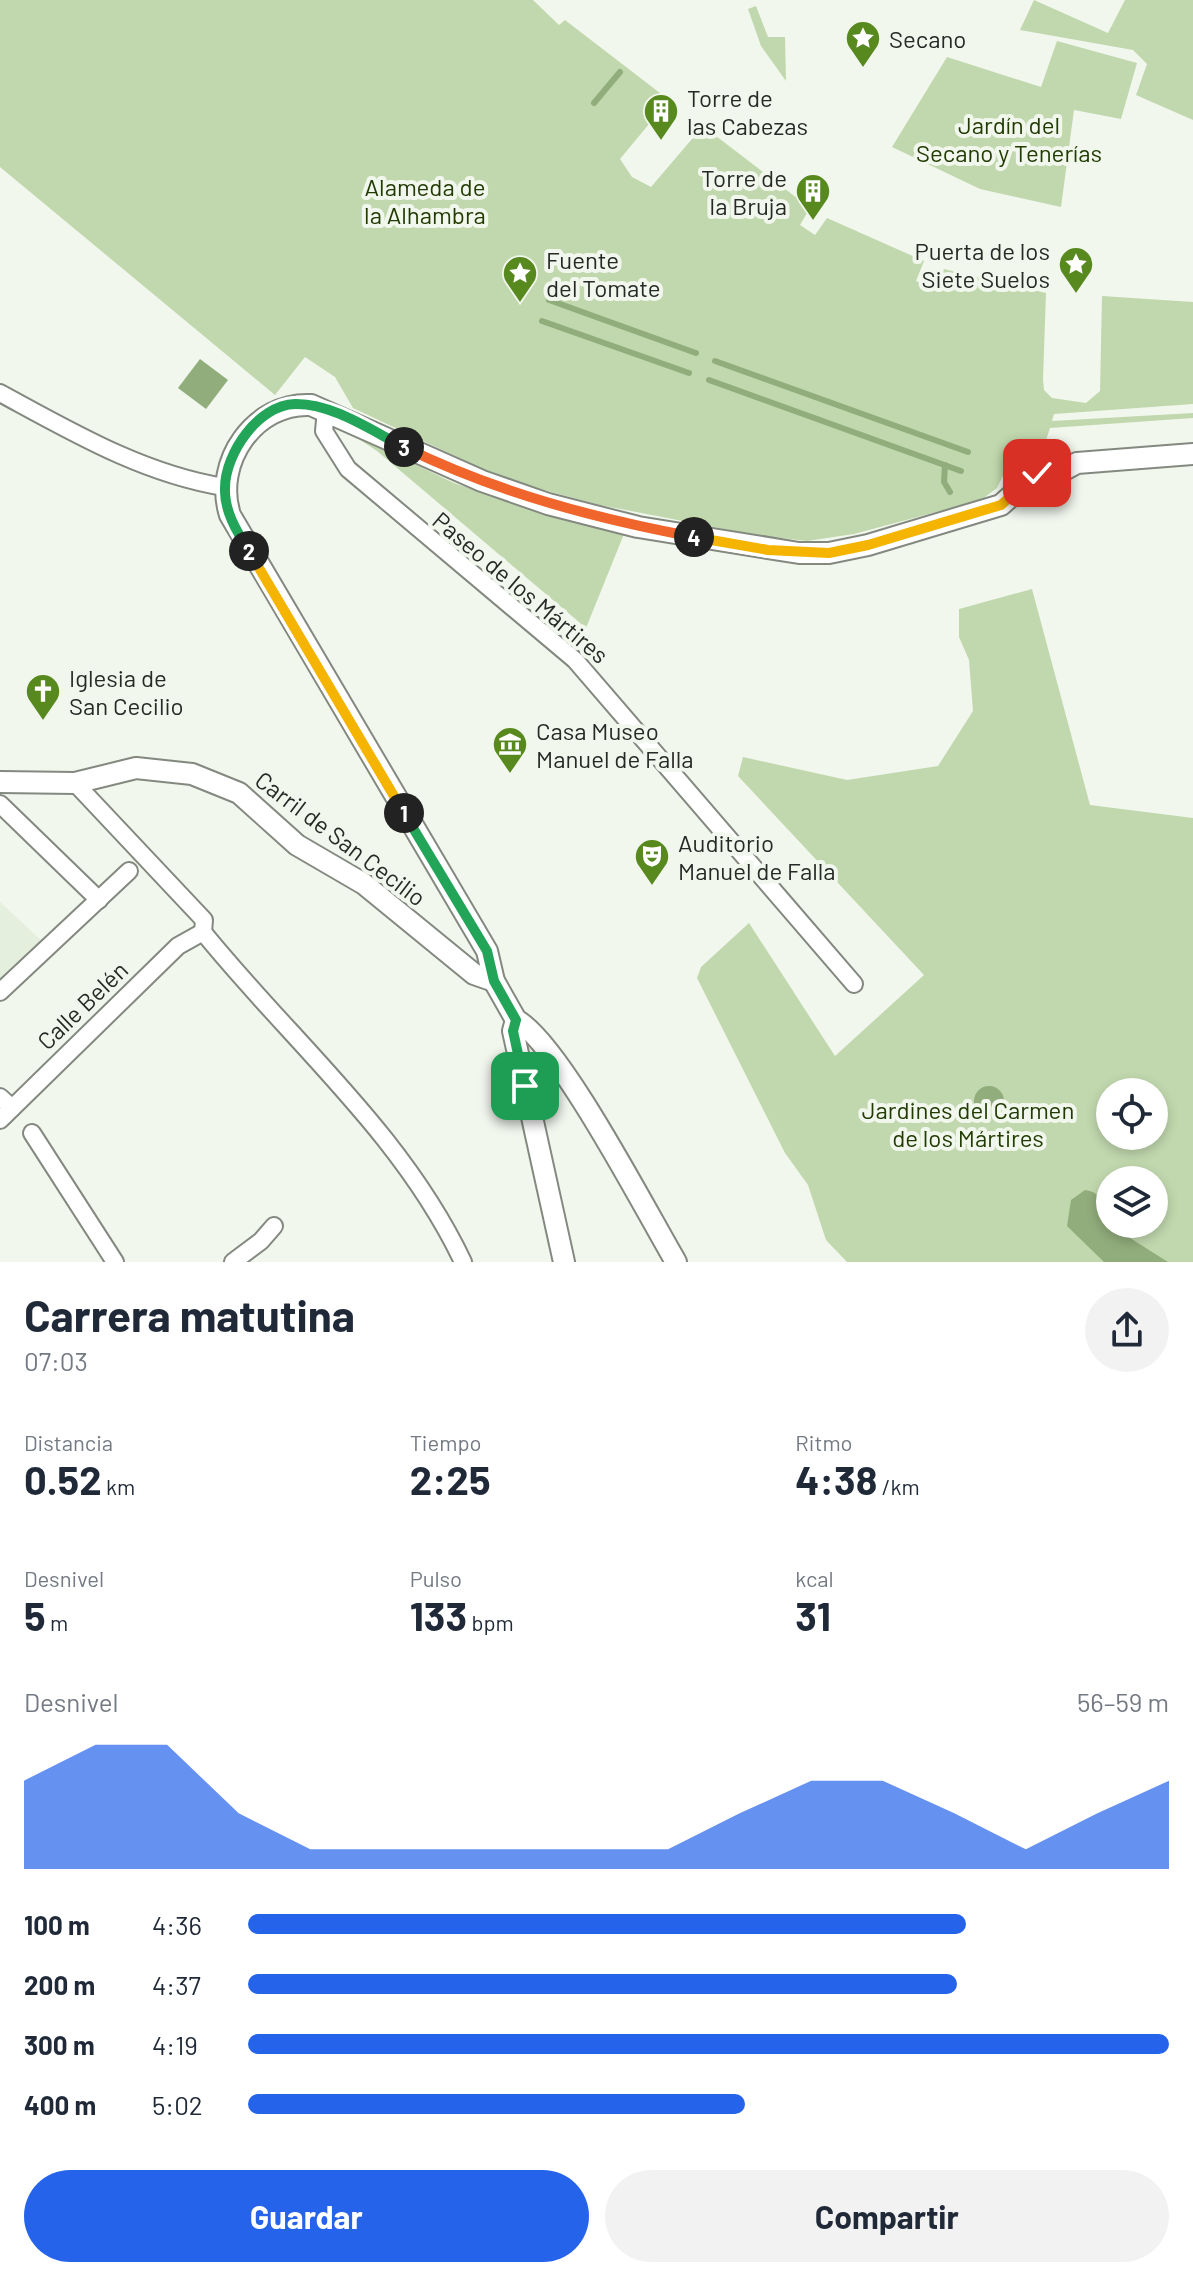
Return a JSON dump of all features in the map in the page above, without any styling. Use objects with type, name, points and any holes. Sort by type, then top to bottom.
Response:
[{"type":"street","points":[[0,393],[124,456],[180,480],[224,487]]},
{"type":"street","points":[[676,1262],[559,1065],[528,1025],[516,1020],[494,981],[487,951],[238,533],[228,511],[224,487],[230,464],[255,423],[273,411],[292,404],[318,408],[482,481],[548,504],[638,527],[784,552],[829,553],[868,545],[1001,505],[1037,473],[1064,470],[1077,463],[1193,454]]},
{"type":"street","name":"Paseo de los Mártires","points":[[318,408],[324,431],[348,469],[575,660],[854,984]]},
{"type":"street","points":[[1064,470],[1078,474],[1193,466]]},
{"type":"street","name":"Carril de San Cecilio","points":[[0,782],[75,783],[136,768],[192,774],[239,793],[297,845],[364,884],[474,974],[494,981]]},
{"type":"street","points":[[75,783],[204,920],[203,932],[240,978],[390,1142],[463,1262]]},
{"type":"street","points":[[0,804],[99,900]]},
{"type":"street","points":[[0,992],[129,871]]},
{"type":"street","name":"Calle Belén","points":[[4,1108],[178,946],[203,932]]},
{"type":"street","points":[[516,1020],[513,1031],[564,1262]]},
{"type":"street","points":[[32,1133],[115,1262]]},
{"type":"street","points":[[233,1262],[261,1241],[274,1226]]},
{"type":"shaded area","points":[[200,359],[228,380],[206,409],[178,388]]},
{"type":"shaded area","points":[[0,902],[45,944],[0,986]]},
{"type":"shaded area","points":[[989,1086],[1000,1090],[1004,1101],[1000,1112],[989,1116],[978,1112],[974,1101],[978,1090]]},
{"type":"shaded area","points":[[1085,1190],[1096,1194],[1096,1238],[1130,1238],[1168,1262],[1104,1262],[1067,1226],[1071,1200]]},
{"type":"green space","name":"Alameda de la Alhambra","points":[[0,0],[533,0],[559,25],[565,20],[669,100],[620,159],[632,177],[651,187],[703,126],[810,208],[800,225],[815,235],[827,218],[924,261],[916,281],[934,289],[944,269],[1046,293],[1043,379],[1044,390],[1052,398],[1086,403],[1100,391],[1102,296],[1193,302],[1193,404],[1054,414],[1052,421],[1193,413],[1193,418],[1050,428],[1040,459],[1009,463],[997,488],[981,500],[854,534],[807,541],[755,535],[600,505],[506,480],[353,408],[335,377],[305,357],[275,395],[0,167]]},
{"type":"green space","points":[[1034,0],[1108,33],[1125,0],[1193,0],[1193,120],[1136,95],[1147,64],[1133,50],[1020,30]]},
{"type":"green space","points":[[756,6],[768,37],[785,37],[786,81],[761,46],[748,9]]},
{"type":"green space","name":"Jardín del Secano y Tenerías","points":[[1057,41],[1137,63],[1121,119],[1074,110],[1061,207],[980,189],[892,147],[947,57],[1041,87]]},
{"type":"green space","points":[[351,434],[454,483],[541,513],[624,534],[586,628],[377,451]]},
{"type":"green space","name":"Jardines del Carmen de los Mártires","points":[[1032,589],[1090,805],[1193,818],[1193,1262],[847,1262],[826,1240],[808,1185],[785,1153],[697,978],[701,967],[749,923],[835,1056],[924,975],[738,776],[743,757],[847,780],[938,766],[973,711],[969,660],[959,637],[959,609]]},
{"type":"waterway","points":[[594,103],[620,72]]},
{"type":"waterway","points":[[549,300],[696,353]]},
{"type":"waterway","points":[[542,321],[689,373]]},
{"type":"waterway","points":[[715,361],[968,452]]},
{"type":"waterway","points":[[709,380],[961,471]]},
{"type":"waterway","points":[[945,465],[944,482],[950,492]]},
{"type":"place","name":"Secano","points":[[863,69]]},
{"type":"place","name":"Torre de las Cabezas","points":[[661,142]]},
{"type":"place","name":"Torre de la Bruja","points":[[813,222]]},
{"type":"place","name":"Puerta de los Siete Suelos","points":[[1076,295]]},
{"type":"place","name":"Fuente del Tomate","points":[[520,304]]},
{"type":"place","name":"Iglesia de San Cecilio","points":[[43,722]]},
{"type":"place","name":"Casa Museo Manuel de Falla","points":[[510,775]]},
{"type":"place","name":"Auditorio Manuel de Falla","points":[[652,887]]},
{"type":"route","points":[[525,1086],[513,1031],[516,1020],[494,981],[487,951],[336,700],[228,511],[224,487],[230,464],[255,423],[273,411],[292,404],[311,405],[482,481],[548,504],[638,527],[799,553],[829,553],[868,545],[1001,505],[1013,497],[1024,481],[1037,473]]}]
